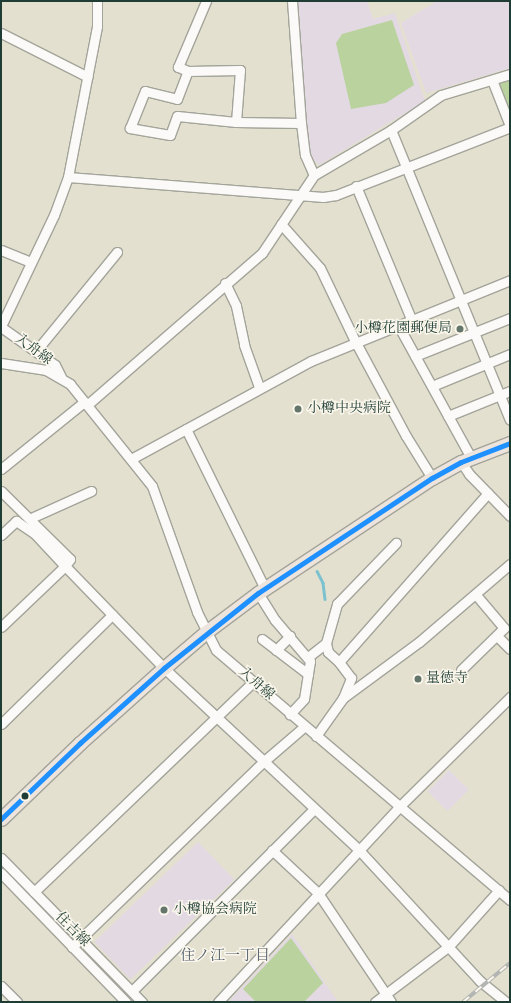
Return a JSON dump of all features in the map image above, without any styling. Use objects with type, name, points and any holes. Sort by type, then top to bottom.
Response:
[{"type":"highway","points":[[1,820],[80,743],[164,668],[206,632],[261,591],[432,478],[466,460],[510,444]]},
{"type":"street","points":[[1,327],[54,215],[68,177],[88,77],[97,6],[90,1]]},
{"type":"street","points":[[206,1],[178,67],[188,70],[240,70],[236,122]]},
{"type":"street","points":[[292,1],[301,123],[305,155],[314,175]]},
{"type":"street","points":[[1,34],[88,77]]},
{"type":"street","points":[[188,70],[177,99],[144,91],[130,128],[170,135],[178,116],[236,122],[301,123]]},
{"type":"street","points":[[1,469],[86,403],[262,253],[314,175],[391,130],[441,95],[510,74]]},
{"type":"street","points":[[68,177],[299,196],[329,196],[510,126],[492,80]]},
{"type":"street","points":[[391,130],[510,420]]},
{"type":"street","points":[[356,186],[411,319]]},
{"type":"street","points":[[281,224],[320,268],[355,341],[406,436],[432,478]]},
{"type":"street","points":[[1,250],[31,262]]},
{"type":"street","points":[[36,351],[117,252]]},
{"type":"street","points":[[131,458],[186,429],[259,387],[355,341],[510,280]]},
{"type":"street","points":[[225,284],[236,306],[244,345],[259,387]]},
{"type":"street","points":[[415,356],[510,318]]},
{"type":"street","points":[[398,324],[448,416],[466,460],[488,493],[510,516]]},
{"type":"street","name":"入舟線","points":[[1,327],[55,365],[61,377],[70,384],[86,403],[152,486],[206,632],[216,650],[398,808],[510,900]]},
{"type":"street","points":[[432,386],[510,354]]},
{"type":"street","points":[[1,363],[46,370],[61,377]]},
{"type":"street","points":[[448,416],[510,391]]},
{"type":"street","points":[[186,429],[275,620],[308,657],[311,665],[304,699],[290,714]]},
{"type":"street","points":[[1,491],[31,518],[70,559],[65,566],[1,627]]},
{"type":"street","points":[[31,518],[91,491]]},
{"type":"street","points":[[339,662],[488,493]]},
{"type":"street","points":[[1,535],[16,521],[34,533],[164,668],[313,810],[359,850],[480,981],[506,1002]]},
{"type":"street","points":[[316,736],[343,698],[351,678],[339,662],[328,652],[326,644],[337,604],[396,543]]},
{"type":"street","points":[[343,698],[419,642],[476,595],[510,564]]},
{"type":"street","points":[[476,595],[504,625],[503,634],[510,648]]},
{"type":"street","points":[[1,724],[112,615]]},
{"type":"street","points":[[461,670],[503,634]]},
{"type":"street","points":[[276,650],[290,636]]},
{"type":"street","points":[[262,639],[308,674]]},
{"type":"street","points":[[308,657],[326,644]]},
{"type":"street","points":[[34,892],[253,682]]},
{"type":"street","points":[[218,1002],[398,808],[509,702]]},
{"type":"street","points":[[72,947],[264,762],[305,726]]},
{"type":"street","points":[[132,991],[313,810]]},
{"type":"street","points":[[272,850],[318,893],[391,1002]]},
{"type":"street","name":"住吉線","points":[[1,858],[142,1002]]},
{"type":"street","name":"住吉線","points":[[1,873],[126,1002]]},
{"type":"street","points":[[375,1002],[449,946],[499,890]]},
{"type":"street","points":[[1,986],[17,1002]]},
{"type":"shaded area","points":[[295,1],[367,1],[373,19],[395,13],[425,101],[319,165],[306,152]]},
{"type":"shaded area","points":[[437,1],[510,1],[510,68],[426,93],[401,23]]},
{"type":"shaded area","points":[[449,770],[469,790],[448,811],[428,791]]},
{"type":"shaded area","name":"小樽協会病院","points":[[198,842],[234,879],[131,979],[94,942]]},
{"type":"shaded area","points":[[292,934],[338,1002],[228,1002]]},
{"type":"green space","points":[[392,20],[414,85],[386,103],[351,109],[336,43],[342,34]]},
{"type":"green space","points":[[510,80],[510,111],[499,84]]},
{"type":"green space","points":[[291,938],[323,983],[304,1002],[256,1002],[243,989]]},
{"type":"waterway","points":[[317,571],[323,583],[325,599]]},
{"type":"railway","points":[[463,1002],[510,963]]},
{"type":"transit line","points":[[1,819],[80,743],[164,668],[258,593],[432,478],[461,462],[510,443]]},
{"type":"place","name":"小樽花園郵便局","points":[[460,329]]},
{"type":"place","name":"小樽中央病院","points":[[298,409]]},
{"type":"place","name":"量徳寺","points":[[418,679]]},
{"type":"place","name":"小樽協会病院","points":[[164,910]]},
{"type":"district","name":"住ノ江一丁目","points":[[225,957]]}]
